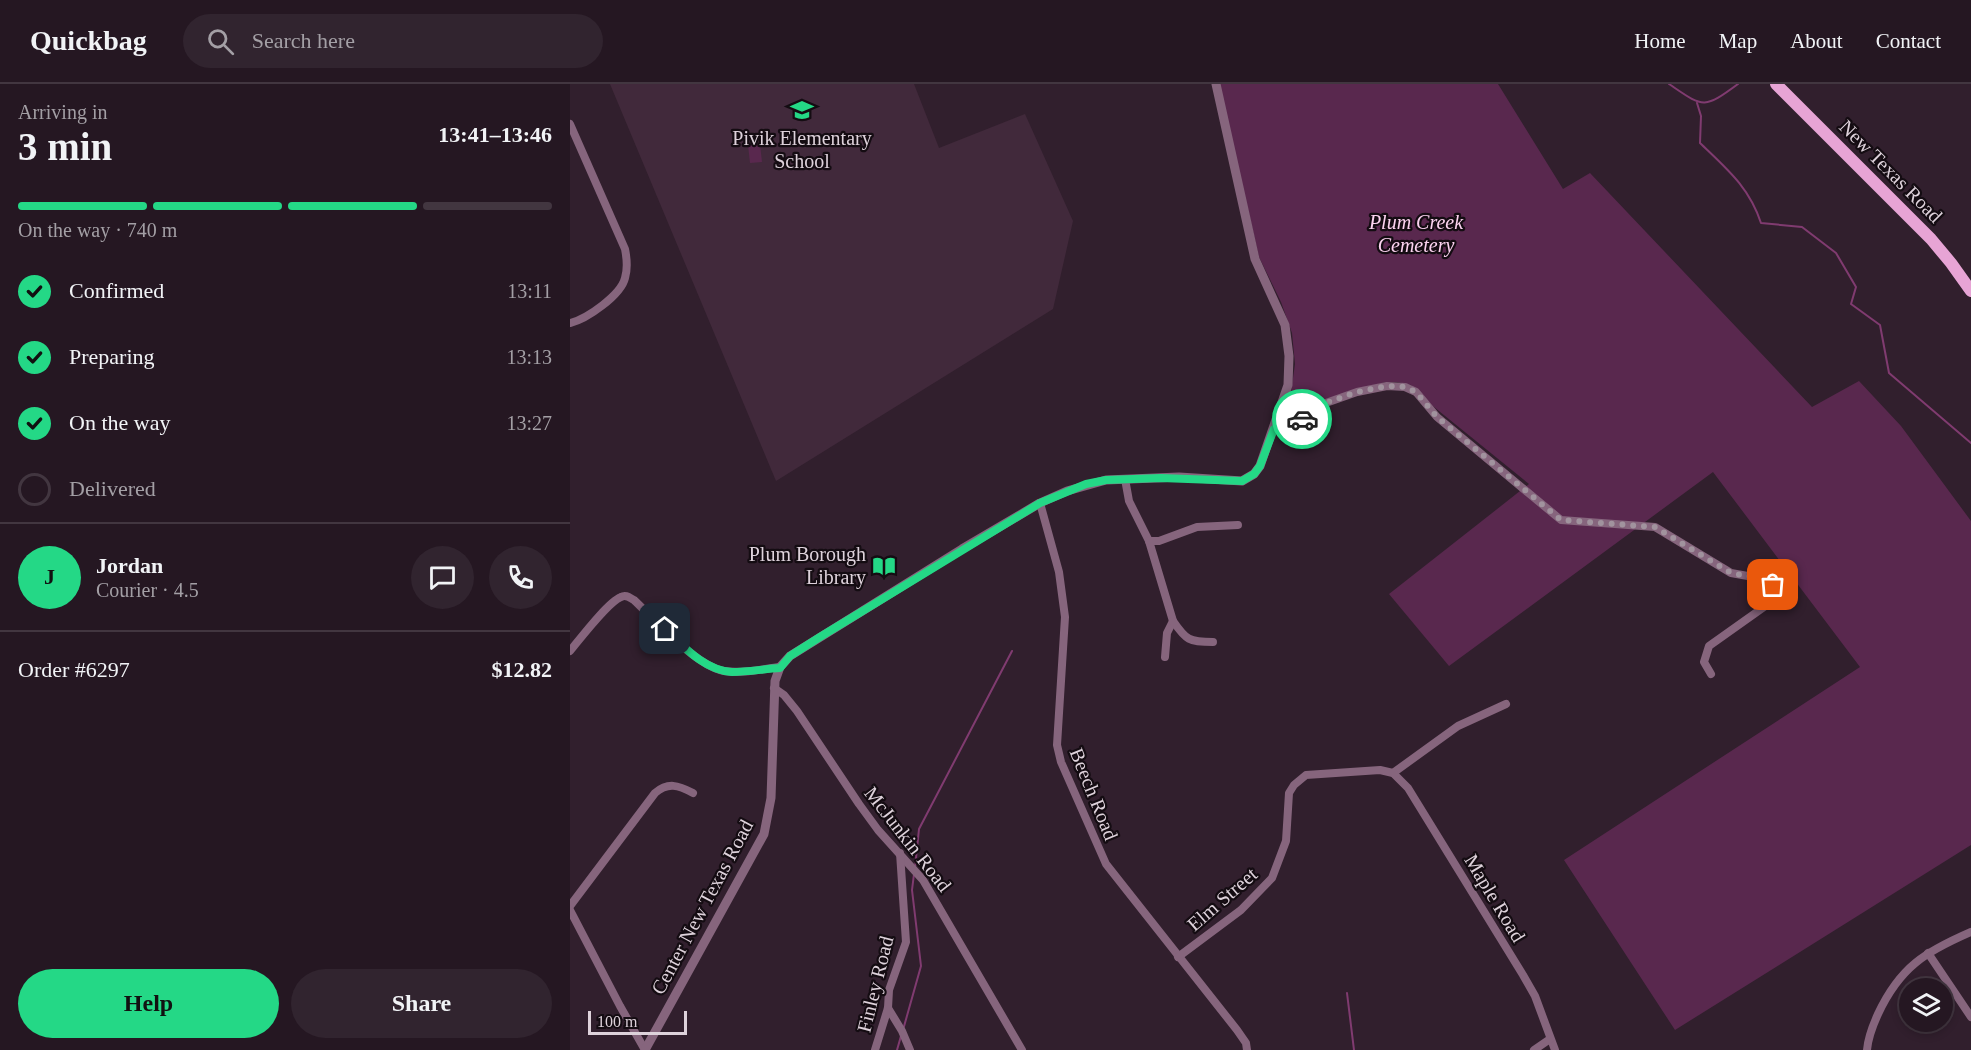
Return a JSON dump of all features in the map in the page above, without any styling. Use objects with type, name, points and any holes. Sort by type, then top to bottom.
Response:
[{"type":"main road","name":"New Texas Road","points":[[1776,84],[1931,239],[1952,263],[1971,291]]},
{"type":"street","points":[[570,651],[606,608],[619,597],[625,596],[634,600],[680,643],[707,664],[733,672],[780,668],[790,656],[1040,503],[1086,484],[1106,480],[1179,477],[1242,481],[1254,474],[1260,466],[1288,385],[1289,356],[1285,325],[1255,259],[1215,84]]},
{"type":"street","points":[[570,124],[626,249],[628,262],[625,280],[608,300],[593,313],[570,323]]},
{"type":"street","points":[[1274,429],[1286,429],[1323,404],[1357,392],[1387,386],[1405,387],[1416,392],[1437,417],[1561,520],[1655,527],[1731,573],[1759,578],[1773,585],[1771,602],[1709,646],[1704,662],[1711,674]]},
{"type":"street","points":[[1125,479],[1129,501],[1149,541],[1173,621],[1187,639],[1196,642],[1213,642]]},
{"type":"street","name":"Beech Road","points":[[1040,503],[1059,572],[1065,617],[1057,751],[1081,811],[1106,864],[1237,1030],[1246,1043],[1247,1050]]},
{"type":"street","points":[[1149,541],[1159,541],[1197,527],[1238,525]]},
{"type":"street","points":[[1165,657],[1167,633],[1173,621]]},
{"type":"street","name":"Center New Texas Road","points":[[645,1050],[764,834],[771,798],[774,688],[780,668]]},
{"type":"street","name":"McJunkin Road","points":[[774,688],[784,695],[797,711],[878,830],[923,880],[1022,1050]]},
{"type":"street","points":[[1393,772],[1458,726],[1506,705]]},
{"type":"street","name":"Elm Street","points":[[1178,957],[1241,910],[1272,878],[1286,842],[1289,793],[1306,774],[1380,770],[1393,772]]},
{"type":"street","name":"Maple Road","points":[[1393,772],[1408,788],[1523,975],[1535,996],[1555,1050]]},
{"type":"street","points":[[570,906],[655,793],[666,785],[693,792]]},
{"type":"street","name":"Finley Road","points":[[875,1050],[888,1008],[889,990],[906,942],[900,853]]},
{"type":"street","points":[[570,910],[645,1050]]},
{"type":"street","points":[[1867,1050],[1876,1018],[1887,995],[1899,978],[1928,953],[1971,932]]},
{"type":"street","points":[[1928,953],[1971,1017]]},
{"type":"street","points":[[888,1008],[910,1050]]},
{"type":"street","points":[[1534,1050],[1550,1040]]},
{"type":"shaded area","points":[[610,84],[914,84],[939,148],[1025,114],[1073,221],[1053,309],[776,481]]},
{"type":"green space","name":"Plum Creek Cemetery","points":[[1219,84],[1498,84],[1563,189],[1590,173],[1812,407],[1859,381],[1901,426],[1971,521],[1971,845],[1675,1030],[1564,860],[1860,667],[1713,472],[1449,666],[1389,594],[1529,484],[1434,407],[1411,385],[1386,382],[1354,390],[1281,422],[1291,392],[1295,364],[1292,333],[1281,302],[1259,257]]},
{"type":"green space","points":[[760,144],[762,162],[750,163],[748,145]]},
{"type":"waterway","points":[[1669,84],[1689,97],[1703,102],[1717,98],[1738,84]]},
{"type":"waterway","points":[[1697,103],[1701,116],[1700,143],[1744,189],[1761,223],[1802,227],[1836,253],[1856,287],[1851,304],[1880,325],[1889,373],[1971,443]]},
{"type":"waterway","points":[[915,868],[919,829],[1012,651]]},
{"type":"waterway","points":[[903,1030],[921,966],[912,890],[914,874]]},
{"type":"waterway","points":[[1347,993],[1354,1050]]},
{"type":"waterway","points":[[897,1050],[901,1036]]},
{"type":"way so far","points":[[1302,419],[1323,404],[1357,392],[1387,386],[1405,387],[1416,392],[1437,417],[1561,520],[1655,527],[1731,573],[1759,578],[1773,585]]},
{"type":"place","name":"Pivik Elementary School","points":[[802,110]]},
{"type":"place","name":"Plum Borough Library","points":[[884,566]]},
{"type":"route","points":[[665,629],[707,664],[721,670],[733,672],[780,668],[790,656],[1040,503],[1086,484],[1106,480],[1179,477],[1242,481],[1254,474],[1260,466],[1274,429],[1286,429],[1302,419]]}]
